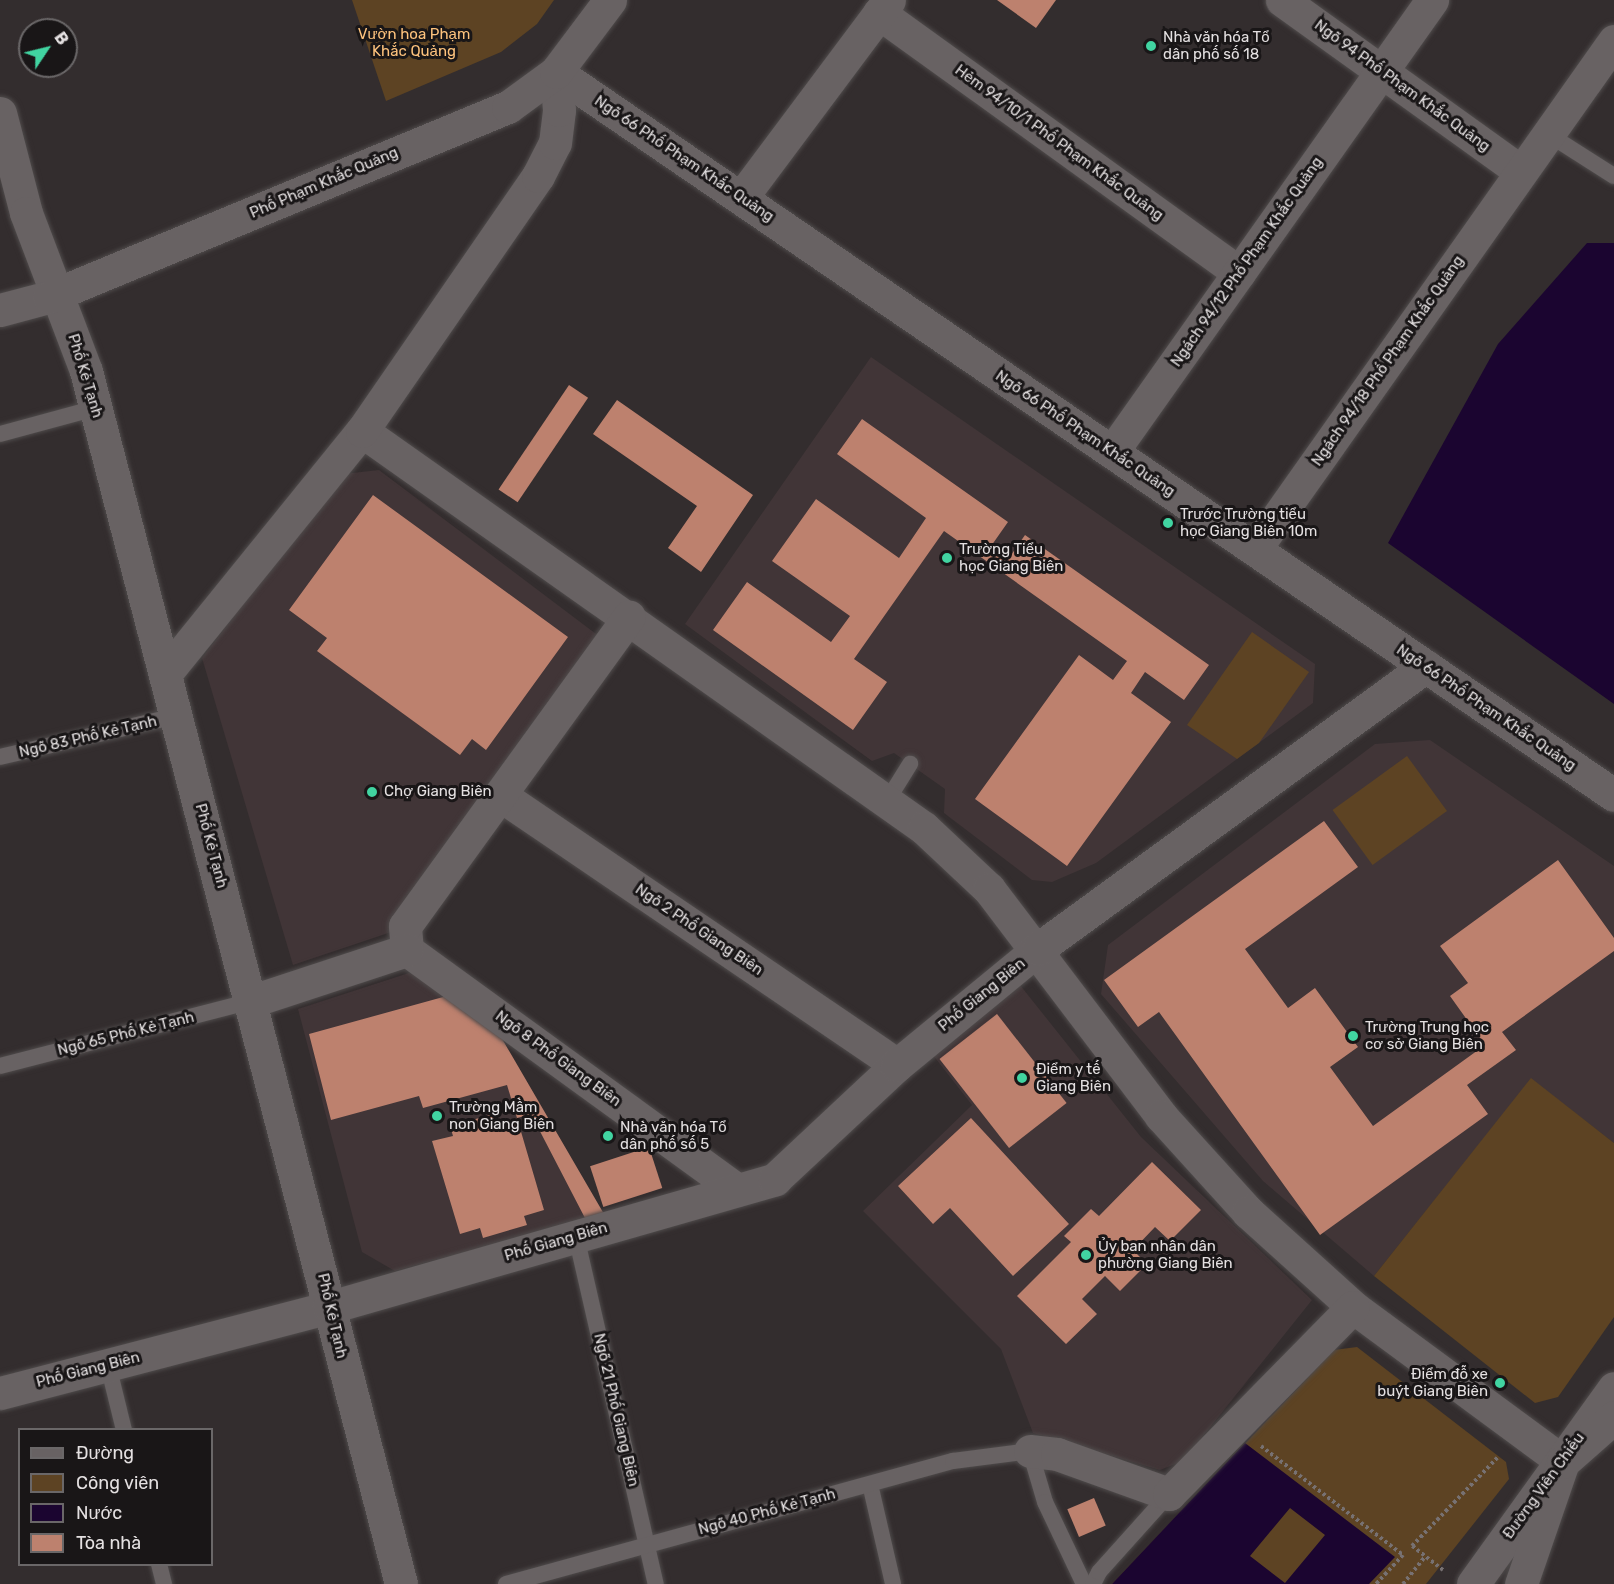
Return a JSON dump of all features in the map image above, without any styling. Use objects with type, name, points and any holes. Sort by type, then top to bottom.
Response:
[{"type":"street","name":"Phố Phạm Khắc Quảng","points":[[0,310],[57,293],[508,107],[556,72],[610,0]]},
{"type":"street","name":"Ngõ 94 Phố Phạm Khắc Quảng","points":[[1282,0],[1521,172]]},
{"type":"street","name":"Ngách 94/12 Phố Phạm Khắc Quảng","points":[[1112,452],[1432,0]]},
{"type":"street","points":[[741,198],[884,6]]},
{"type":"street","name":"Hẻm 94/10/1 Phố Phạm Khắc Quảng","points":[[884,6],[1239,273]]},
{"type":"street","name":"Ngách 94/18 Phố Phạm Khắc Quảng","points":[[1255,549],[1614,41]]},
{"type":"street","name":"Ngõ 66 Phố Phạm Khắc Quảng","points":[[556,72],[1614,795]]},
{"type":"street","points":[[165,674],[362,431],[538,176],[555,143],[559,110],[556,72]]},
{"type":"street","name":"Phố Kẻ Tạnh","points":[[0,113],[26,213],[57,293],[96,408],[252,1001],[401,1584]]},
{"type":"street","points":[[362,431],[924,828],[989,889],[1038,949],[1161,1116],[1204,1167],[1294,1258],[1353,1307],[1563,1462]]},
{"type":"street","points":[[252,1001],[407,950],[405,926],[628,617]]},
{"type":"street","name":"Phố Giang Biên","points":[[0,1393],[330,1307],[775,1179],[897,1065],[1038,949],[1426,666]]},
{"type":"street","name":"Ngõ 2 Phố Giang Biên","points":[[500,795],[897,1065]]},
{"type":"street","name":"Ngõ 8 Phố Giang Biên","points":[[407,950],[737,1190]]},
{"type":"street","points":[[1030,1451],[1057,1454],[1169,1494],[1353,1307]]},
{"type":"street","name":"Đường Viên Chiếu","points":[[1460,1579],[1563,1462],[1614,1388]]},
{"type":"street","points":[[1521,1584],[1563,1462],[1614,1417]]},
{"type":"lane","points":[[1548,134],[1614,176]]},
{"type":"lane","points":[[0,434],[96,408]]},
{"type":"lane","name":"Ngõ 83 Phố Kẻ Tạnh","points":[[0,757],[176,716]]},
{"type":"lane","points":[[886,801],[910,764]]},
{"type":"lane","name":"Ngõ 65 Phố Kẻ Tạnh","points":[[0,1066],[252,1001]]},
{"type":"lane","name":"Ngõ 21 Phố Giang Biên","points":[[576,1236],[656,1584]]},
{"type":"lane","points":[[108,1365],[124,1428]]},
{"type":"lane","points":[[1030,1451],[1045,1502],[1084,1584]]},
{"type":"lane","name":"Ngõ 40 Phố Kẻ Tạnh","points":[[506,1584],[953,1461],[1030,1451]]},
{"type":"lane","points":[[870,1484],[893,1584]]},
{"type":"lane","points":[[1093,1584],[1099,1572],[1169,1494]]},
{"type":"lane","points":[[160,1566],[164,1584]]},
{"type":"path","points":[[1259,1444],[1403,1555],[1376,1584]]},
{"type":"path","points":[[1460,1579],[1412,1546],[1505,1449]]},
{"type":"path","points":[[1403,1584],[1425,1557]]},
{"type":"shaded area","name":"Trường Tiểu học Giang Biên","points":[[871,357],[1315,664],[1313,703],[1096,863],[1052,882],[1032,880],[944,813],[945,789],[894,753],[872,761],[685,624]]},
{"type":"shaded area","name":"Chợ Giang Biên","points":[[379,470],[608,643],[409,926],[293,965],[202,658],[343,474]]},
{"type":"shaded area","name":"Trường Trung học cơ sở Giang Biên","points":[[1430,740],[1614,866],[1614,1143],[1531,1079],[1374,1276],[1263,1181],[1101,994],[1108,945],[1375,744]]},
{"type":"shaded area","name":"Trường Mầm non Giang Biên","points":[[421,969],[494,1025],[604,1214],[395,1271],[362,1252],[298,1009]]},
{"type":"shaded area","name":"Ủy ban nhân dân phường Giang Biên","points":[[1016,980],[1141,1137],[1312,1300],[1183,1461],[1160,1470],[1033,1433],[1001,1349],[863,1211],[972,1105],[929,1050]]},
{"type":"green space","name":"Vườn hoa Phạm Khắc Quảng","points":[[352,0],[554,0],[537,24],[501,52],[386,101]]},
{"type":"green space","points":[[1252,632],[1309,672],[1259,743],[1237,759],[1187,725]]},
{"type":"green space","points":[[1407,756],[1447,811],[1373,865],[1333,810]]},
{"type":"green space","points":[[1531,1078],[1614,1143],[1614,1317],[1558,1397],[1535,1403],[1374,1276]]},
{"type":"green space","points":[[1357,1347],[1506,1462],[1509,1479],[1426,1584],[1112,1584],[1334,1350]]},
{"type":"water","points":[[1587,243],[1614,243],[1614,704],[1388,543],[1498,344]]},
{"type":"water","points":[[1245,1443],[1395,1557],[1369,1584],[1112,1584]],"holes":[[[1290,1508],[1325,1535],[1285,1583],[1250,1556]]]},
{"type":"building","points":[[997,0],[1056,0],[1036,28]]},
{"type":"building","points":[[569,385],[588,398],[518,502],[499,489]]},
{"type":"building","points":[[617,400],[753,495],[701,572],[668,548],[697,506],[593,434]]},
{"type":"building","points":[[862,419],[1008,522],[989,549],[1007,561],[1025,535],[1209,665],[1184,700],[1145,672],[1131,693],[1171,722],[1067,866],[975,799],[1079,655],[1113,680],[1127,661],[944,531],[854,659],[887,682],[853,730],[713,630],[747,582],[831,642],[850,616],[772,561],[816,499],[899,558],[926,518],[837,454]]},
{"type":"building","points":[[373,495],[568,637],[486,750],[472,739],[460,755],[317,651],[327,638],[289,610]]},
{"type":"building","points":[[1324,821],[1358,867],[1245,949],[1288,1008],[1315,988],[1358,1047],[1330,1067],[1373,1126],[1485,1045],[1450,996],[1468,983],[1440,946],[1558,860],[1614,938],[1614,951],[1502,1032],[1516,1050],[1467,1085],[1488,1114],[1320,1235],[1159,1012],[1138,1027],[1104,980]]},
{"type":"building","points":[[454,994],[494,1025],[604,1214],[586,1220],[531,1114],[517,1118],[507,1085],[423,1108],[419,1096],[331,1120],[309,1034]]},
{"type":"building","points":[[997,1014],[1067,1103],[1009,1148],[939,1059]]},
{"type":"building","points":[[494,1114],[496,1124],[517,1118],[544,1210],[524,1216],[527,1225],[483,1238],[480,1228],[460,1234],[432,1141],[453,1136],[450,1126]]},
{"type":"building","points":[[971,1118],[1069,1224],[1013,1276],[950,1208],[933,1224],[898,1186]]},
{"type":"building","points":[[649,1147],[662,1188],[603,1207],[590,1166]]},
{"type":"building","points":[[1152,1162],[1201,1210],[1170,1241],[1155,1227],[1133,1250],[1147,1264],[1120,1291],[1105,1276],[1082,1299],[1097,1314],[1066,1344],[1017,1296],[1071,1242],[1064,1236],[1091,1209],[1099,1216]]},
{"type":"building","points":[[1094,1498],[1106,1526],[1079,1537],[1067,1509]]},
{"type":"place","name":"Nhà văn hóa Tổ dân phố số 18","points":[[1151,46]]},
{"type":"place","name":"Trước Trường tiểu học Giang Biên 10m","points":[[1168,523]]},
{"type":"place","name":"Trường Tiểu học Giang Biên","points":[[947,558]]},
{"type":"place","name":"Chợ Giang Biên","points":[[372,792]]},
{"type":"place","name":"Trường Trung học cơ sở Giang Biên","points":[[1353,1036]]},
{"type":"place","name":"Điểm y tế Giang Biên","points":[[1022,1078]]},
{"type":"place","name":"Trường Mầm non Giang Biên","points":[[437,1116]]},
{"type":"place","name":"Nhà văn hóa Tổ dân phố số 5","points":[[608,1136]]},
{"type":"place","name":"Ủy ban nhân dân phường Giang Biên","points":[[1086,1255]]},
{"type":"place","name":"Điểm đỗ xe buýt Giang Biên","points":[[1500,1383]]}]
